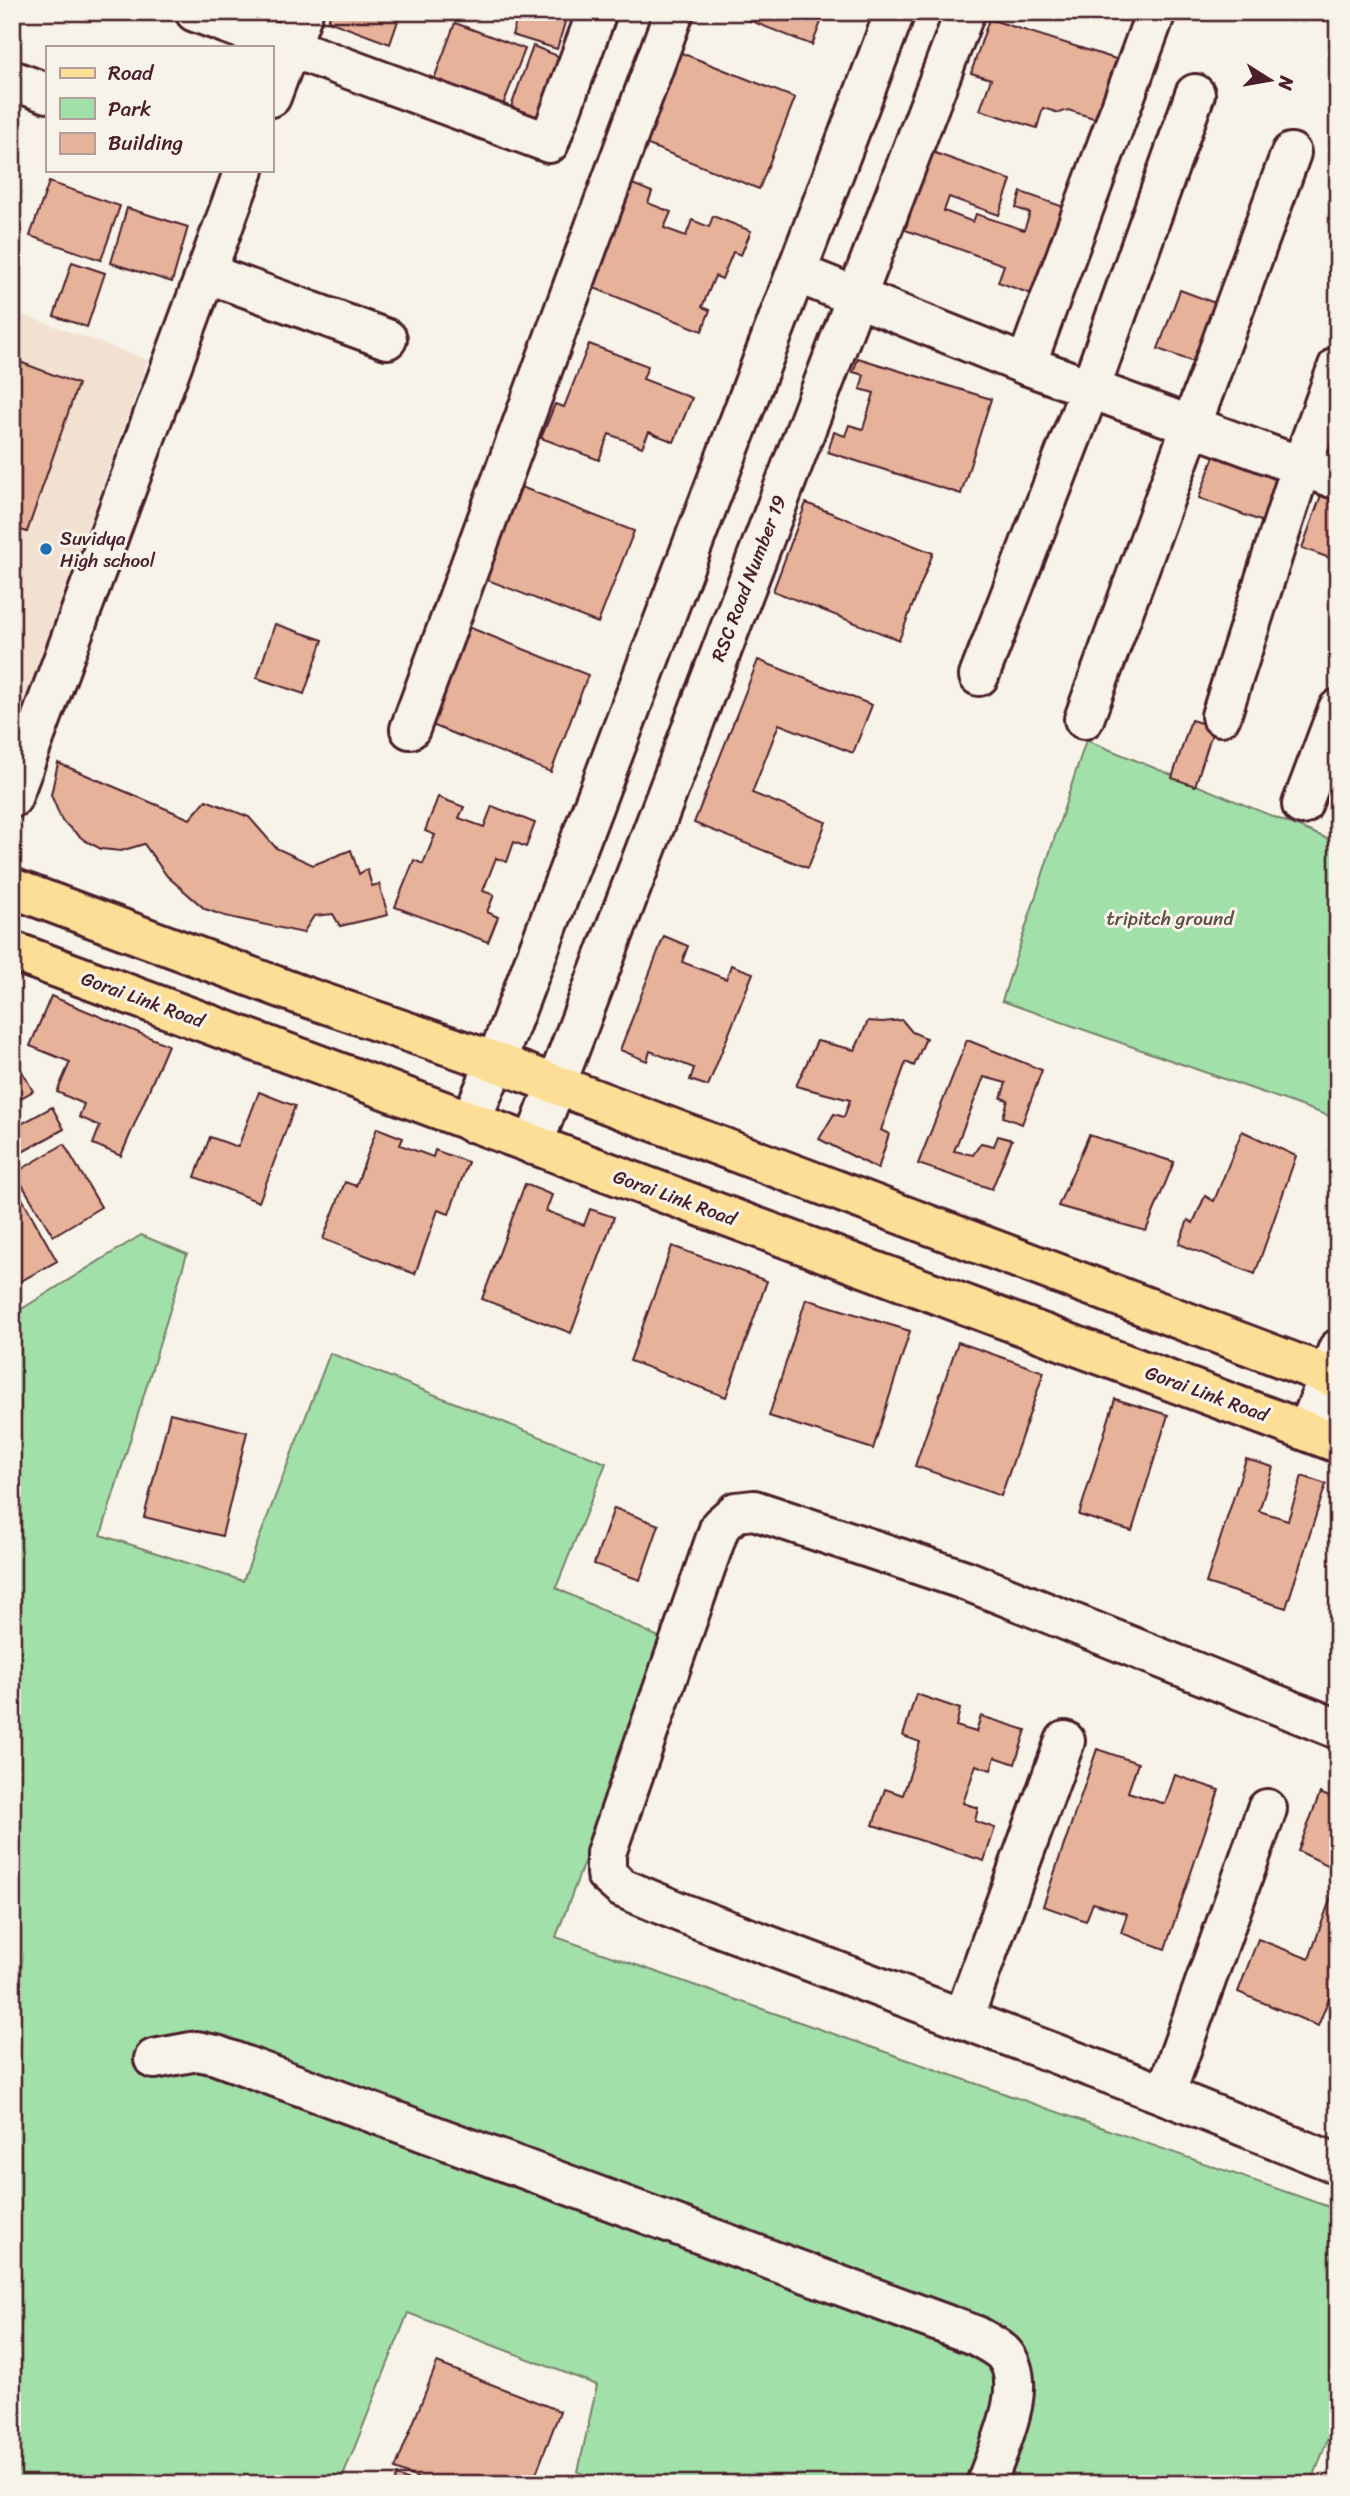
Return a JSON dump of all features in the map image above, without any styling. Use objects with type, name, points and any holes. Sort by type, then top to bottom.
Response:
[{"type":"main road","points":[[12,888],[303,996],[496,1062],[1335,1368]]},
{"type":"main road","name":"Gorai Link Road","points":[[12,951],[1323,1436]]},
{"type":"street","points":[[195,12],[296,29],[549,143],[597,12]]},
{"type":"street","points":[[410,729],[674,12]]},
{"type":"street","points":[[470,1122],[496,1062],[895,12]]},
{"type":"street","name":"RSC Road Number 19","points":[[533,1144],[965,12]]},
{"type":"street","points":[[1026,365],[1156,12]]},
{"type":"street","points":[[273,92],[296,29]]},
{"type":"street","points":[[12,80],[46,93]]},
{"type":"street","points":[[979,676],[1090,389],[1195,94]]},
{"type":"street","points":[[1084,719],[1291,153]]},
{"type":"street","points":[[12,798],[243,172]]},
{"type":"street","points":[[206,273],[387,340]]},
{"type":"street","points":[[797,273],[1026,365],[1338,481]]},
{"type":"street","points":[[1221,716],[1301,467],[1338,366]]},
{"type":"street","points":[[1302,806],[1338,709]]},
{"type":"street","points":[[1323,1436],[1335,1368]]},
{"type":"street","points":[[1338,1729],[965,1580],[754,1510],[736,1512],[720,1526],[606,1853],[606,1874],[621,1888],[1165,2095],[1338,2164]]},
{"type":"street","points":[[963,2019],[1065,1741]]},
{"type":"street","points":[[1165,2095],[1267,1809]]},
{"type":"street","points":[[154,2059],[197,2051],[216,2055],[977,2336],[1004,2354],[1015,2376],[1014,2401],[986,2484]]},
{"type":"shaded area","name":"Suvidya High school","points":[[12,311],[148,360],[12,738]]},
{"type":"green space","name":"tripitch ground","points":[[1086,740],[1338,843],[1338,1119],[1002,1001]]},
{"type":"green space","points":[[141,1235],[187,1254],[101,1535],[243,1581],[330,1353],[606,1463],[556,1588],[667,1641],[556,1937],[1338,2210],[1338,2411],[1311,2484],[608,2484],[578,2472],[597,2385],[408,2313],[340,2484],[12,2484],[12,1315]]},
{"type":"building","points":[[331,12],[401,12],[390,44],[328,21]]},
{"type":"building","points":[[519,12],[568,12],[557,49],[512,35]]},
{"type":"building","points":[[728,12],[825,12],[812,45]]},
{"type":"building","points":[[989,19],[1119,60],[1106,122],[1068,110],[1059,113],[1043,108],[1037,128],[980,110],[991,79],[971,73]]},
{"type":"building","points":[[455,23],[525,49],[503,105],[434,79]]},
{"type":"building","points":[[533,46],[568,60],[546,120],[511,107]]},
{"type":"building","points":[[679,52],[795,98],[759,189],[643,143]]},
{"type":"building","points":[[932,152],[1011,180],[999,215],[949,197],[944,211],[973,222],[976,214],[1024,230],[1030,213],[1016,208],[1021,192],[1064,207],[1034,295],[998,282],[1004,265],[905,230]]},
{"type":"building","points":[[49,182],[120,206],[101,260],[30,236]]},
{"type":"building","points":[[630,183],[652,192],[648,203],[671,212],[664,228],[686,236],[692,220],[709,227],[713,216],[751,231],[741,255],[733,252],[722,279],[715,276],[702,307],[710,310],[702,331],[589,286]]},
{"type":"building","points":[[127,208],[188,227],[172,282],[111,263]]},
{"type":"building","points":[[72,262],[105,273],[87,327],[54,316]]},
{"type":"building","points":[[1180,290],[1226,307],[1204,366],[1158,349]]},
{"type":"building","points":[[589,344],[648,366],[643,379],[692,398],[674,442],[649,432],[642,447],[609,434],[599,460],[541,438],[555,404],[564,407]]},
{"type":"building","points":[[858,358],[991,399],[961,494],[828,452],[834,432],[845,436],[849,425],[863,429],[874,393],[860,389],[864,375],[853,372]]},
{"type":"building","points":[[12,359],[78,384],[27,532],[12,527],[12,405],[15,399],[12,398]]},
{"type":"building","points":[[1214,456],[1286,482],[1271,525],[1199,498]]},
{"type":"building","points":[[511,483],[634,531],[598,623],[475,575]]},
{"type":"building","points":[[1324,487],[1338,492],[1338,561],[1302,548]]},
{"type":"building","points":[[806,503],[933,553],[899,640],[773,591]]},
{"type":"building","points":[[456,622],[588,675],[551,772],[419,720]]},
{"type":"building","points":[[275,624],[323,640],[304,694],[257,678]]},
{"type":"building","points":[[758,660],[872,705],[853,753],[779,724],[752,793],[826,822],[808,868],[694,823]]},
{"type":"building","points":[[1191,720],[1214,727],[1195,786],[1172,778]]},
{"type":"building","points":[[58,763],[190,819],[206,800],[249,817],[276,848],[313,865],[351,850],[359,874],[367,869],[372,886],[379,884],[388,915],[340,926],[333,914],[314,916],[303,933],[205,909],[167,876],[144,844],[121,851],[101,849],[84,840],[62,821],[51,795]]},
{"type":"building","points":[[438,797],[464,807],[459,818],[484,827],[492,806],[535,823],[526,847],[514,842],[507,862],[496,858],[483,891],[494,895],[487,912],[498,917],[488,942],[395,907],[414,860],[423,864],[435,835],[425,831]]},
{"type":"building","points":[[664,936],[688,946],[682,962],[726,979],[731,965],[753,973],[708,1086],[690,1080],[694,1068],[650,1051],[647,1061],[620,1050]]},
{"type":"building","points":[[51,996],[168,1045],[121,1156],[93,1144],[100,1126],[79,1117],[84,1104],[57,1092],[70,1062],[30,1046]]},
{"type":"building","points":[[902,1020],[912,1032],[926,1038],[914,1066],[906,1062],[881,1130],[889,1134],[878,1169],[819,1139],[834,1114],[844,1117],[850,1100],[796,1086],[817,1041],[855,1050],[868,1021]]},
{"type":"building","points":[[967,1040],[1042,1070],[1022,1124],[1003,1117],[1008,1100],[1001,1098],[1006,1083],[984,1077],[954,1151],[973,1155],[981,1143],[994,1146],[998,1136],[1012,1140],[992,1189],[918,1164]]},
{"type":"building","points":[[12,1053],[33,1091],[12,1103]]},
{"type":"building","points":[[259,1092],[295,1106],[259,1202],[195,1177],[210,1137],[238,1147]]},
{"type":"building","points":[[52,1107],[64,1129],[15,1156],[12,1150],[12,1129]]},
{"type":"building","points":[[377,1128],[403,1138],[400,1145],[433,1157],[435,1150],[468,1162],[449,1214],[438,1210],[415,1274],[323,1239],[345,1182],[356,1186]]},
{"type":"building","points":[[1242,1131],[1296,1156],[1255,1274],[1179,1244],[1188,1220],[1193,1223],[1205,1196],[1214,1201]]},
{"type":"building","points":[[1089,1135],[1174,1162],[1146,1231],[1058,1206]]},
{"type":"building","points":[[64,1144],[101,1207],[53,1236],[15,1173]]},
{"type":"building","points":[[525,1184],[552,1195],[546,1211],[584,1225],[590,1209],[614,1217],[571,1333],[482,1299]]},
{"type":"building","points":[[19,1193],[57,1261],[12,1286],[12,1196]]},
{"type":"building","points":[[672,1246],[767,1281],[726,1397],[630,1361]]},
{"type":"building","points":[[806,1299],[910,1331],[873,1449],[769,1416]]},
{"type":"building","points":[[958,1342],[1044,1372],[1001,1496],[915,1466]]},
{"type":"building","points":[[1115,1399],[1168,1415],[1132,1531],[1079,1515]]},
{"type":"building","points":[[170,1413],[247,1432],[222,1536],[144,1517]]},
{"type":"building","points":[[1246,1459],[1273,1467],[1259,1511],[1288,1520],[1302,1476],[1326,1484],[1286,1608],[1206,1583]]},
{"type":"building","points":[[614,1508],[659,1525],[640,1580],[594,1564]]},
{"type":"building","points":[[916,1694],[960,1709],[956,1726],[976,1732],[981,1716],[1026,1730],[1015,1764],[995,1757],[991,1770],[976,1765],[963,1803],[978,1808],[975,1821],[995,1828],[984,1861],[873,1825],[885,1789],[903,1795],[920,1742],[903,1736]]},
{"type":"building","points":[[1097,1749],[1138,1763],[1128,1792],[1165,1804],[1175,1775],[1219,1790],[1165,1949],[1121,1933],[1127,1914],[1093,1903],[1086,1921],[1043,1906]]},
{"type":"building","points":[[1320,1793],[1338,1801],[1338,1870],[1298,1851]]},
{"type":"building","points":[[1338,1877],[1338,1981],[1318,2026],[1238,1992],[1258,1939],[1309,1959]]},
{"type":"building","points":[[437,2363],[560,2411],[532,2484],[432,2484],[395,2469]]},
{"type":"building","points":[[397,2476],[417,2484],[394,2484]]},
{"type":"place","name":"Suvidya High school","points":[[46,549]]}]
